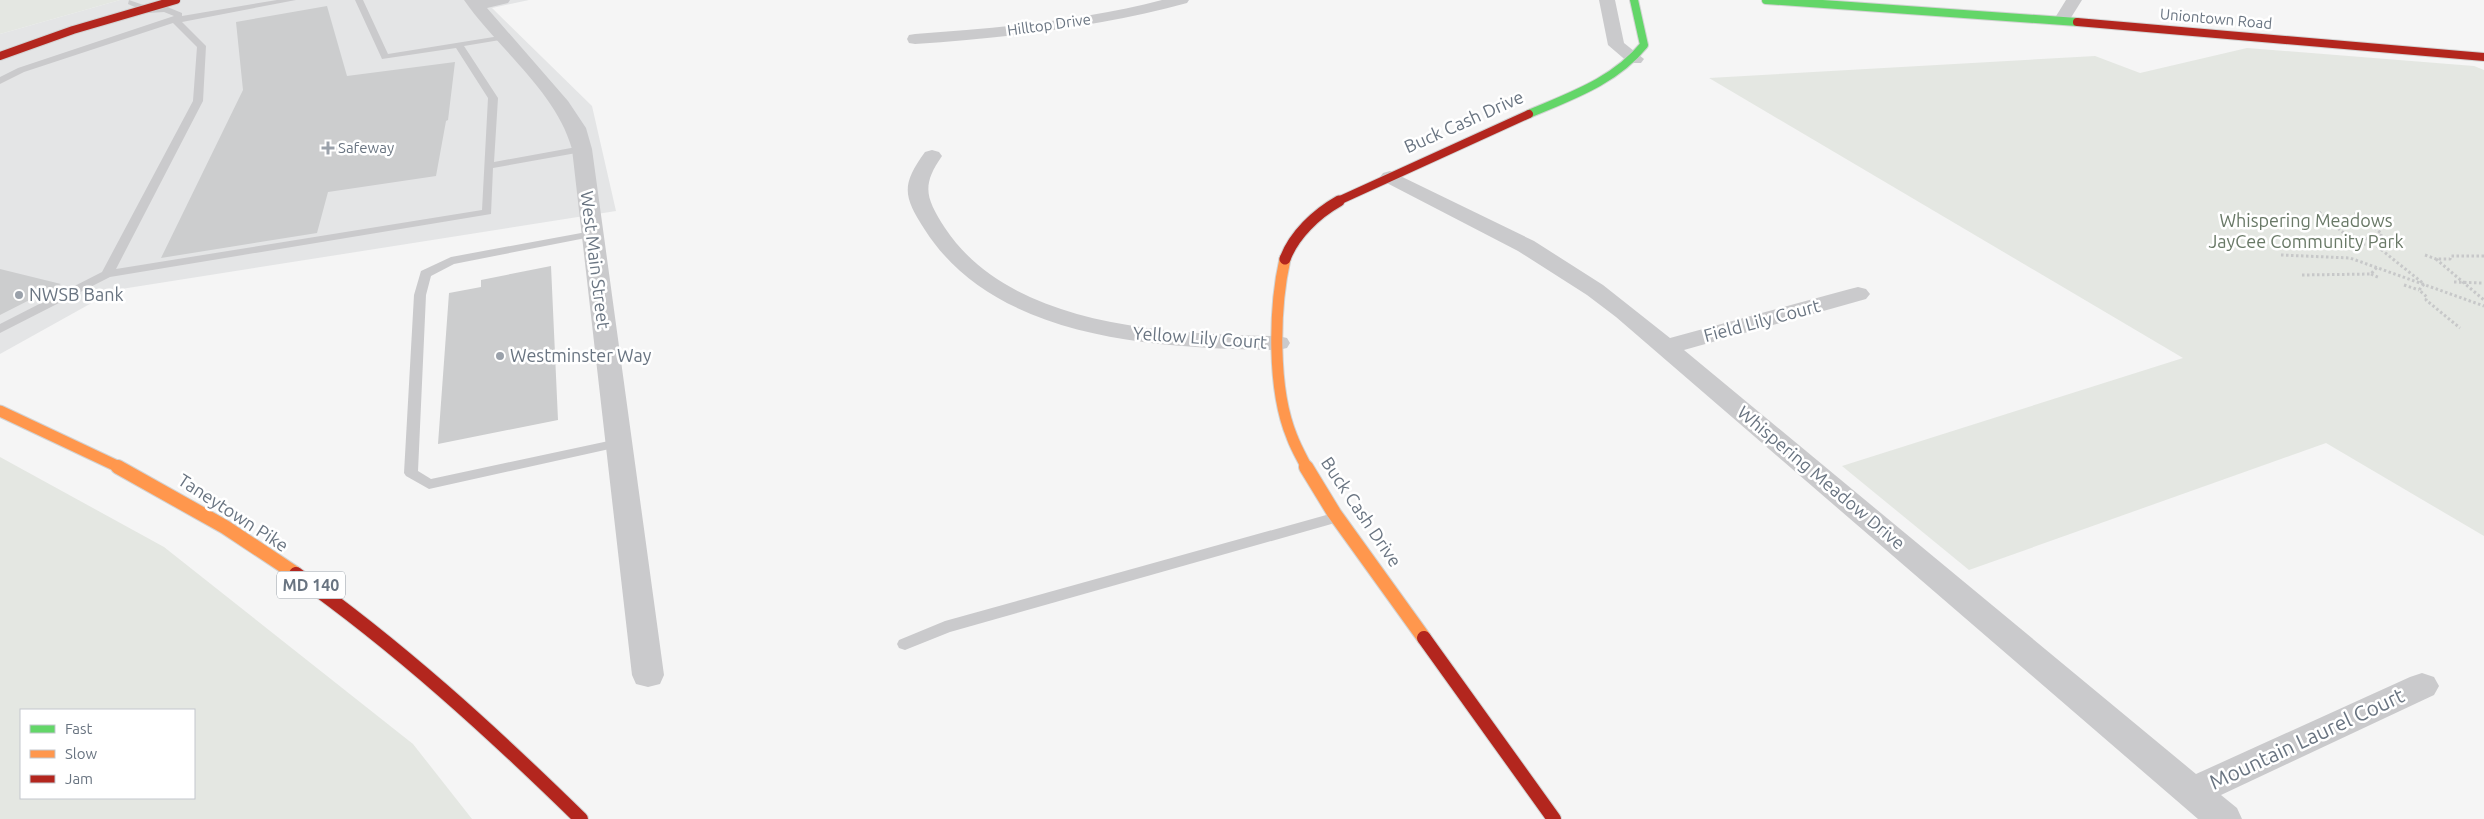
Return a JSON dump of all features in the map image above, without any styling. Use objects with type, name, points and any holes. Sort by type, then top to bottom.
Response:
[{"type":"main road","points":[[0,56],[73,30],[149,10],[176,0]]},
{"type":"main road","points":[[1634,0],[1644,45],[1634,59]]},
{"type":"main road","name":"Uniontown Road","points":[[1766,0],[2484,57]]},
{"type":"main road","points":[[0,44],[72,19],[134,1]]},
{"type":"main road","name":"Buck Cash Drive","points":[[1554,819],[1337,517],[1304,463],[1290,434],[1281,402],[1277,291],[1281,267],[1290,246],[1303,228],[1336,202],[1592,86],[1634,59]]},
{"type":"main road","name":"Taneytown Pike","points":[[0,411],[46,429],[146,478],[221,523],[350,612],[478,719],[581,819]]},
{"type":"street","points":[[474,3],[502,0]]},
{"type":"street","name":"Hilltop Drive","points":[[915,39],[988,34],[1131,13],[1180,0]]},
{"type":"street","points":[[1607,0],[1617,45],[1634,59]]},
{"type":"street","points":[[2061,22],[2074,0]]},
{"type":"street","name":"West Main Street","points":[[474,3],[561,105],[576,128],[582,149],[648,676]]},
{"type":"street","name":"Yellow Lily Court","points":[[932,156],[918,179],[918,190],[924,209],[948,249],[966,267],[989,284],[1040,309],[1073,321],[1136,336],[1176,340],[1278,343]]},
{"type":"street","name":"Whispering Meadow Drive","points":[[1390,177],[1526,246],[1561,267],[1602,296],[1666,347],[2224,819]]},
{"type":"street","name":"Field Lily Court","points":[[1666,347],[1858,294]]},
{"type":"street","name":"Mountain Laurel Court","points":[[2192,792],[2422,686]]},
{"type":"lane","points":[[134,1],[149,10],[145,16],[159,21],[175,20],[292,0]]},
{"type":"lane","points":[[359,0],[384,57],[503,37]]},
{"type":"lane","points":[[0,81],[21,70],[175,20]]},
{"type":"lane","points":[[107,274],[198,101],[202,46],[175,20]]},
{"type":"lane","points":[[0,329],[107,274],[487,212],[493,98],[459,44]]},
{"type":"lane","points":[[488,166],[582,149]]},
{"type":"lane","points":[[592,234],[451,261],[425,274],[420,295],[411,473],[429,484],[618,442]]},
{"type":"lane","points":[[905,644],[954,624],[1337,517]]},
{"type":"path","points":[[2319,212],[2346,235],[2368,239],[2385,239],[2399,247]]},
{"type":"path","points":[[2355,212],[2382,234],[2379,239]]},
{"type":"path","points":[[2368,239],[2424,284]]},
{"type":"path","points":[[2359,247],[2362,244],[2374,244]]},
{"type":"path","points":[[2350,258],[2353,254]]},
{"type":"path","points":[[2281,255],[2350,258],[2484,306]]},
{"type":"path","points":[[2425,255],[2436,259],[2484,300]]},
{"type":"path","points":[[2436,259],[2484,256]]},
{"type":"path","points":[[2371,274],[2377,268]]},
{"type":"path","points":[[2302,275],[2371,274],[2380,278]]},
{"type":"path","points":[[2454,282],[2482,283]]},
{"type":"path","points":[[2419,290],[2424,284]]},
{"type":"path","points":[[2404,286],[2419,290],[2427,297],[2426,300],[2460,328]]},
{"type":"shaded area","points":[[120,0],[529,0],[492,8],[592,106],[616,211],[115,290],[0,354],[0,34]]},
{"type":"green space","points":[[0,0],[120,0],[0,34]]},
{"type":"green space","name":"Whispering Meadows JayCee Community Park","points":[[2247,48],[2474,66],[2484,70],[2484,536],[2326,443],[1969,570],[1842,466],[2183,358],[1709,78],[2095,56],[2140,73]]},
{"type":"green space","points":[[0,457],[164,547],[413,744],[472,819],[0,819]]},
{"type":"building","name":"Safeway","points":[[327,6],[347,76],[455,62],[448,120],[446,121],[436,176],[328,192],[317,233],[161,258],[243,90],[236,22]]},
{"type":"building","name":"Westminster Way","points":[[551,266],[558,420],[438,444],[449,293],[481,287],[481,280]]},
{"type":"building","name":"NWSB Bank","points":[[0,269],[61,284],[0,315]]},
{"type":"traffic: fast","points":[[1529,114],[1608,78],[1634,57],[1644,45],[1634,0]]},
{"type":"traffic: fast","points":[[1766,0],[2077,22]]},
{"type":"traffic: slow","points":[[1285,259],[1279,285],[1277,340],[1281,395],[1291,436],[1310,475],[1334,513],[1424,638]]},
{"type":"traffic: slow","points":[[0,411],[77,446],[152,485],[225,527],[296,574]]},
{"type":"traffic: jam","points":[[0,56],[73,30],[176,0]]},
{"type":"traffic: jam","points":[[2077,22],[2484,57]]},
{"type":"traffic: jam","points":[[1285,259],[1290,246],[1299,233],[1336,202],[1529,114]]},
{"type":"traffic: jam","points":[[296,574],[372,630],[444,690],[581,819]]},
{"type":"traffic: jam","points":[[1424,638],[1554,819]]},
{"type":"place","name":"Safeway","points":[[328,148]]},
{"type":"place","name":"NWSB Bank","points":[[19,295]]},
{"type":"place","name":"Westminster Way","points":[[500,356]]}]
